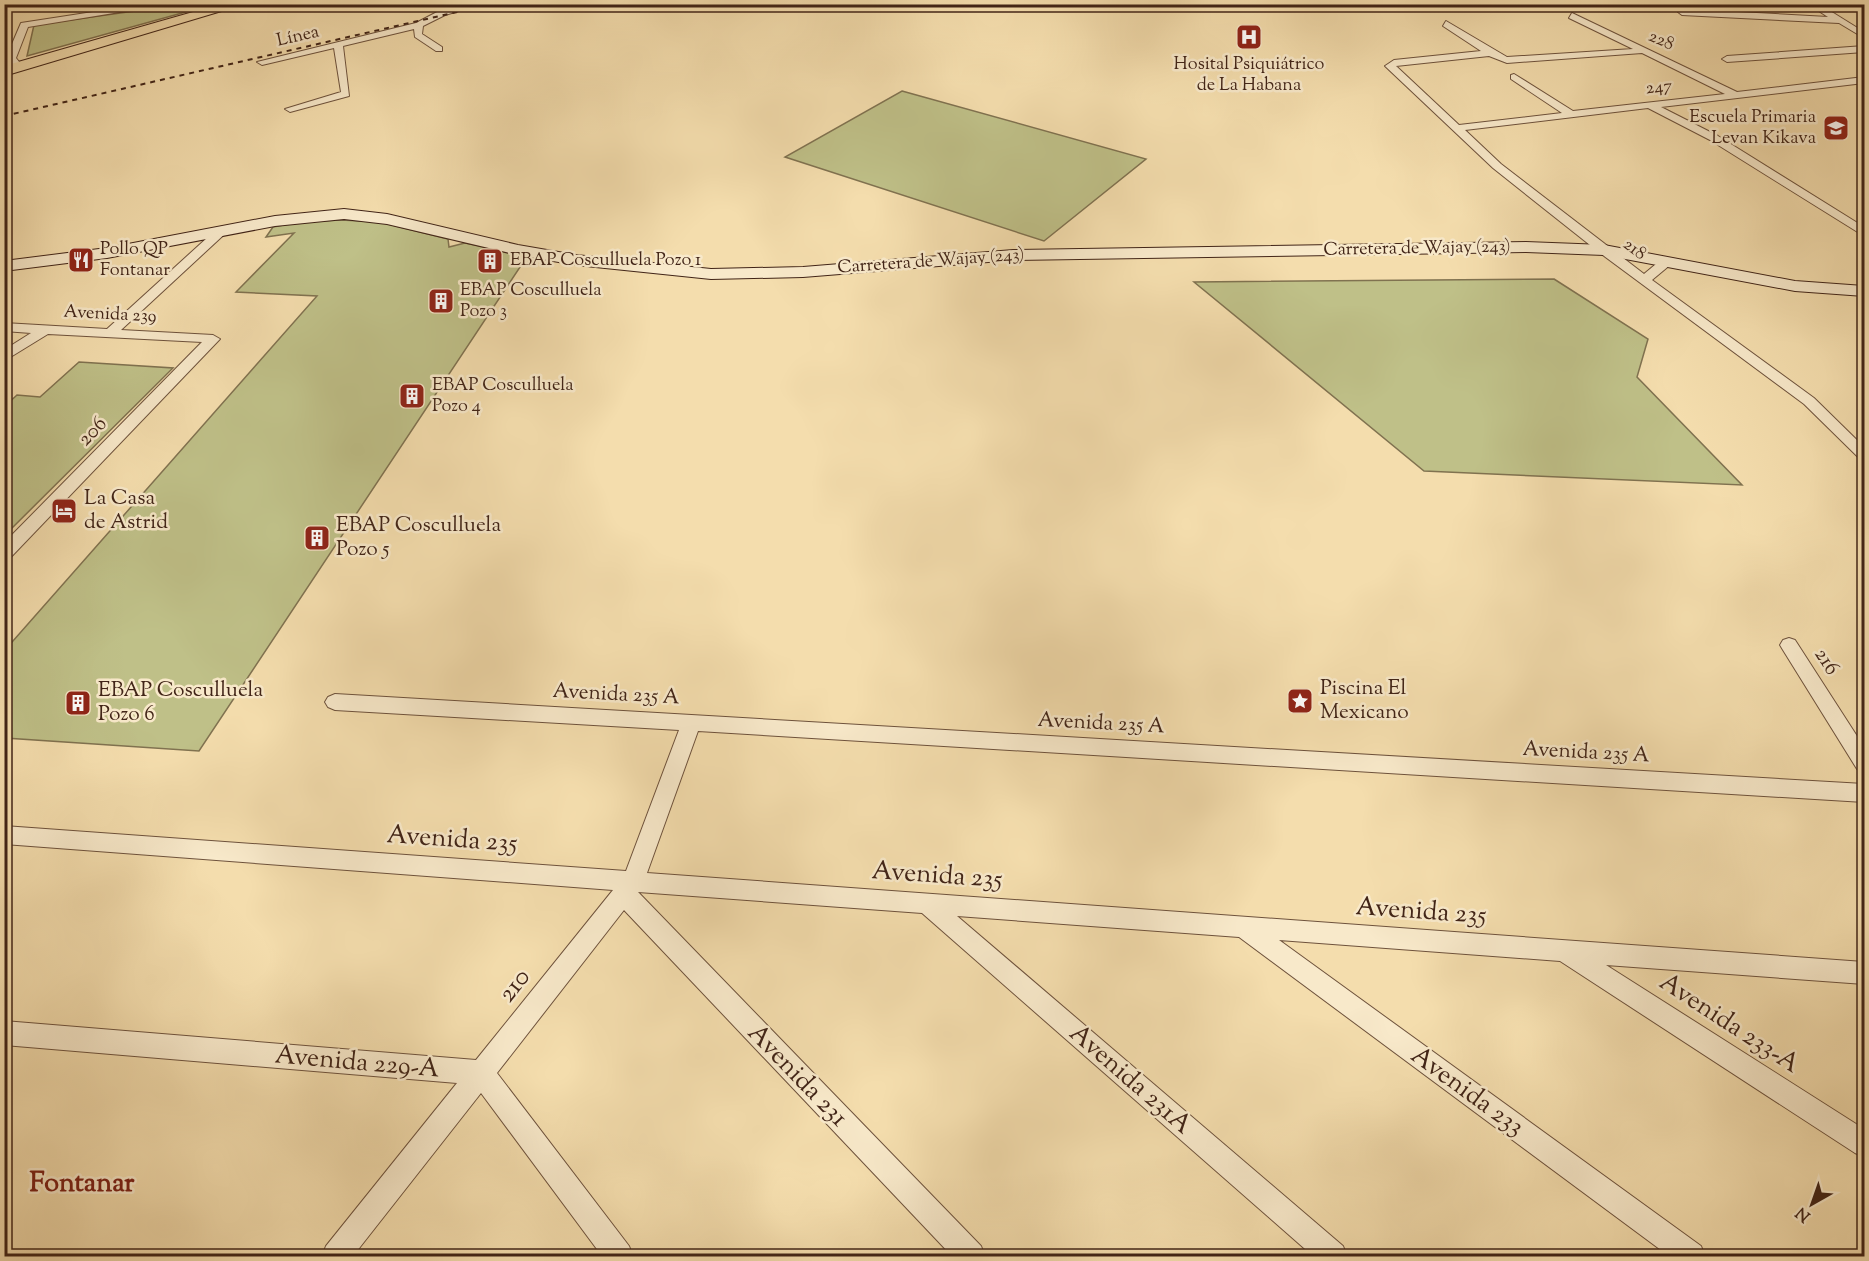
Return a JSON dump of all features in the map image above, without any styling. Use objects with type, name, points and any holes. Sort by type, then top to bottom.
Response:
[{"type":"highway","points":[[8,67],[224,4]]},
{"type":"highway","points":[[8,67],[238,4]]},
{"type":"main road","name":"Carretera de Wajay (243)","points":[[4,266],[107,253],[223,230],[324,215],[367,215],[518,250],[628,267],[711,274],[803,272],[1059,254],[1526,247],[1604,250],[1795,286],[1864,291]]},
{"type":"street","points":[[8,67],[24,25],[165,4]]},
{"type":"street","name":"Línea","points":[[262,62],[419,24],[442,13],[478,4]]},
{"type":"street","points":[[1812,4],[1863,35]]},
{"type":"street","points":[[1682,12],[1806,17],[1838,21]]},
{"type":"street","points":[[1824,13],[1862,21],[1863,35]]},
{"type":"street","name":"228","points":[[1572,16],[1640,51],[1698,74],[1737,96]]},
{"type":"street","points":[[419,24],[418,35],[439,49]]},
{"type":"street","points":[[1446,24],[1500,59],[1515,60],[1640,51]]},
{"type":"street","points":[[290,109],[346,94],[338,45]]},
{"type":"street","points":[[1728,59],[1864,49]]},
{"type":"street","name":"218","points":[[1490,53],[1394,63],[1390,66],[1497,166],[1604,250],[1809,401],[1864,455]]},
{"type":"street","points":[[1515,77],[1572,115]]},
{"type":"street","name":"247","points":[[1458,128],[1864,80]]},
{"type":"street","points":[[1651,106],[1714,138],[1864,232]]},
{"type":"street","points":[[110,333],[223,230]]},
{"type":"street","points":[[94,332],[205,234]]},
{"type":"street","points":[[1644,280],[1666,262]]},
{"type":"street","name":"Avenida 239","points":[[4,327],[213,339]]},
{"type":"street","points":[[4,357],[44,330]]},
{"type":"street","name":"206","points":[[4,554],[213,339]]},
{"type":"street","name":"216","points":[[1789,645],[1864,763]]},
{"type":"street","name":"Avenida 235 A","points":[[335,702],[1864,793]]},
{"type":"street","name":"210","points":[[336,1257],[629,888],[691,723]]},
{"type":"street","name":"Avenida 235","points":[[4,835],[629,888],[927,904],[1864,973]]},
{"type":"street","name":"Avenida 231","points":[[629,888],[971,1257]]},
{"type":"street","name":"Avenida 231A","points":[[927,904],[1333,1257]]},
{"type":"street","name":"Avenida 233","points":[[1243,927],[1691,1257]]},
{"type":"street","name":"Avenida 233-A","points":[[1563,951],[1864,1144]]},
{"type":"street","name":"Avenida 229-A","points":[[4,1033],[482,1073]]},
{"type":"street","points":[[482,1073],[618,1257]]},
{"type":"green space","points":[[178,5],[211,5],[27,56],[34,25]]},
{"type":"green space","points":[[902,91],[1146,159],[1044,241],[785,157]]},
{"type":"green space","points":[[341,220],[380,222],[448,239],[449,247],[465,243],[522,254],[526,258],[199,751],[5,738],[5,650],[317,296],[236,292],[294,233],[266,237],[273,227],[300,222]]},
{"type":"green space","points":[[1554,279],[1648,339],[1637,377],[1742,485],[1424,471],[1194,282]]},
{"type":"green space","points":[[79,362],[173,368],[5,535],[5,406],[17,395],[40,397]]},
{"type":"railway","points":[[4,116],[492,4]]},
{"type":"place","name":"Hosital Psiquiátrico de La Habana","points":[[1249,37]]},
{"type":"place","name":"Escuela Primaria Levan Kikava","points":[[1836,128]]},
{"type":"place","name":"Pollo QP Fontanar","points":[[81,260]]},
{"type":"place","name":"EBAP Cosculluela Pozo 1","points":[[490,261]]},
{"type":"place","name":"EBAP Cosculluela Pozo 3","points":[[441,301]]},
{"type":"place","name":"EBAP Cosculluela Pozo 4","points":[[412,396]]},
{"type":"place","name":"La Casa de Astrid","points":[[64,511]]},
{"type":"place","name":"EBAP Cosculluela Pozo 5","points":[[317,538]]},
{"type":"place","name":"Piscina El Mexicano","points":[[1300,701]]},
{"type":"place","name":"EBAP Cosculluela Pozo 6","points":[[78,703]]},
{"type":"district","name":"Fontanar","points":[[82,1184]]}]
